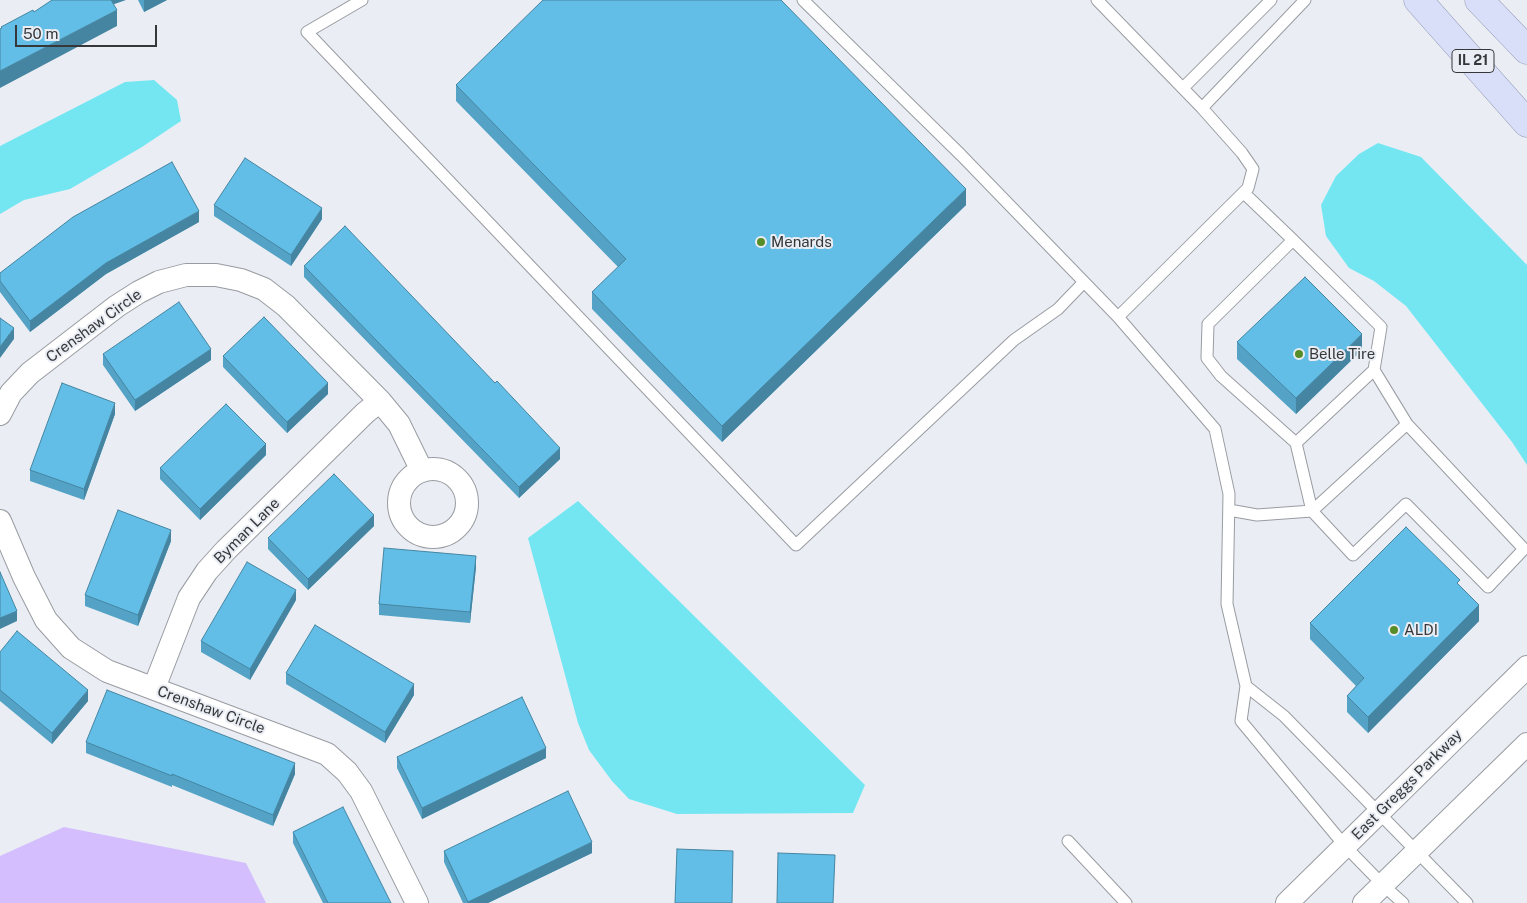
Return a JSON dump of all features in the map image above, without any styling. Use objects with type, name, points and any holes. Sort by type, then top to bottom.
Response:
[{"type":"main road","name":"IL 21","points":[[1418,0],[1527,123]]},
{"type":"main road","points":[[1479,0],[1527,50]]},
{"type":"street","name":"Crenshaw Circle","points":[[0,414],[11,393],[30,372],[117,306],[159,282],[186,275],[216,275],[241,280],[264,289],[286,306],[380,401],[399,424],[422,471]]},
{"type":"street","name":"Byman Lane","points":[[154,688],[189,598],[207,571],[365,413],[380,401]]},
{"type":"street","name":"Crenshaw Circle","points":[[0,521],[24,577],[46,620],[71,648],[107,671],[327,754],[347,772],[361,791],[417,903]]},
{"type":"street","name":"East Greggs Parkway","points":[[1287,903],[1527,667]]},
{"type":"street","points":[[1364,903],[1527,744]]},
{"type":"lane","points":[[362,0],[307,32],[796,545],[1014,340],[1058,308],[1084,282]]},
{"type":"lane","points":[[803,0],[960,155],[1118,317],[1215,429],[1229,494],[1227,604],[1246,686],[1241,721],[1345,846],[1403,903]]},
{"type":"lane","points":[[1097,0],[1202,108],[1242,153],[1253,169],[1248,188],[1244,193],[1118,317]]},
{"type":"lane","points":[[1183,88],[1271,0]]},
{"type":"lane","points":[[1202,108],[1305,0]]},
{"type":"lane","points":[[1244,193],[1381,328],[1374,370],[1296,443]]},
{"type":"lane","points":[[1293,240],[1208,324],[1207,358],[1221,376],[1296,443],[1312,511],[1353,555],[1406,504],[1488,586],[1524,549],[1407,424],[1374,370]]},
{"type":"lane","points":[[1229,510],[1257,515],[1312,511],[1407,424]]},
{"type":"lane","points":[[1246,686],[1284,716],[1467,903]]},
{"type":"lane","points":[[1068,841],[1126,903]]},
{"type":"shaded area","points":[[64,827],[246,863],[266,903],[0,903],[0,856]]},
{"type":"water","points":[[154,80],[177,100],[181,121],[142,147],[70,189],[24,200],[0,214],[0,146],[125,82]]},
{"type":"water","points":[[1378,143],[1421,157],[1527,265],[1527,465],[1512,442],[1406,306],[1374,281],[1349,268],[1326,236],[1321,205],[1336,176],[1359,154]]},
{"type":"water","points":[[578,501],[865,785],[853,813],[677,814],[629,799],[612,781],[589,750],[578,723],[528,538]]},
{"type":"building","points":[[52,0],[111,0],[117,10],[0,71],[1,27],[33,10],[34,12]]},
{"type":"building","name":"Menards","points":[[543,0],[781,0],[966,189],[722,426],[592,292],[626,259],[456,85]]},
{"type":"building","points":[[245,158],[322,208],[291,255],[214,205]]},
{"type":"building","points":[[172,162],[199,211],[106,263],[30,321],[0,281],[0,273],[73,217]]},
{"type":"building","points":[[345,226],[560,448],[519,487],[304,266]]},
{"type":"building","name":"Belle Tire","points":[[1305,277],[1362,334],[1296,398],[1237,342]]},
{"type":"building","points":[[179,302],[211,349],[135,400],[103,354]]},
{"type":"building","points":[[264,317],[328,383],[287,422],[223,356]]},
{"type":"building","points":[[0,318],[14,328],[0,347]]},
{"type":"building","points":[[62,383],[115,403],[84,489],[30,470]]},
{"type":"building","points":[[226,404],[266,444],[200,509],[160,468]]},
{"type":"building","points":[[334,474],[374,515],[308,579],[268,538]]},
{"type":"building","points":[[118,510],[171,530],[138,615],[85,595]]},
{"type":"building","name":"ALDI","points":[[1406,527],[1460,580],[1457,583],[1479,605],[1368,717],[1347,696],[1364,678],[1310,623]]},
{"type":"building","points":[[384,548],[476,556],[470,612],[379,604]]},
{"type":"building","points":[[247,562],[296,590],[250,669],[201,641]]},
{"type":"building","points":[[0,572],[17,611],[0,618]]},
{"type":"building","points":[[315,625],[414,684],[385,732],[286,673]]},
{"type":"building","points":[[17,631],[88,690],[52,733],[0,690],[0,652]]},
{"type":"building","points":[[107,690],[295,763],[273,815],[86,742]]},
{"type":"building","points":[[522,697],[546,748],[422,808],[397,757]]},
{"type":"building","points":[[568,791],[592,842],[468,902],[444,851]]},
{"type":"building","points":[[343,807],[391,903],[328,903],[293,832]]},
{"type":"building","points":[[677,849],[733,851],[732,903],[675,903]]},
{"type":"building","points":[[778,853],[835,855],[833,903],[777,903]]},
{"type":"place","name":"Menards","points":[[761,242]]},
{"type":"place","name":"Belle Tire","points":[[1299,354]]},
{"type":"place","name":"ALDI","points":[[1394,630]]}]
